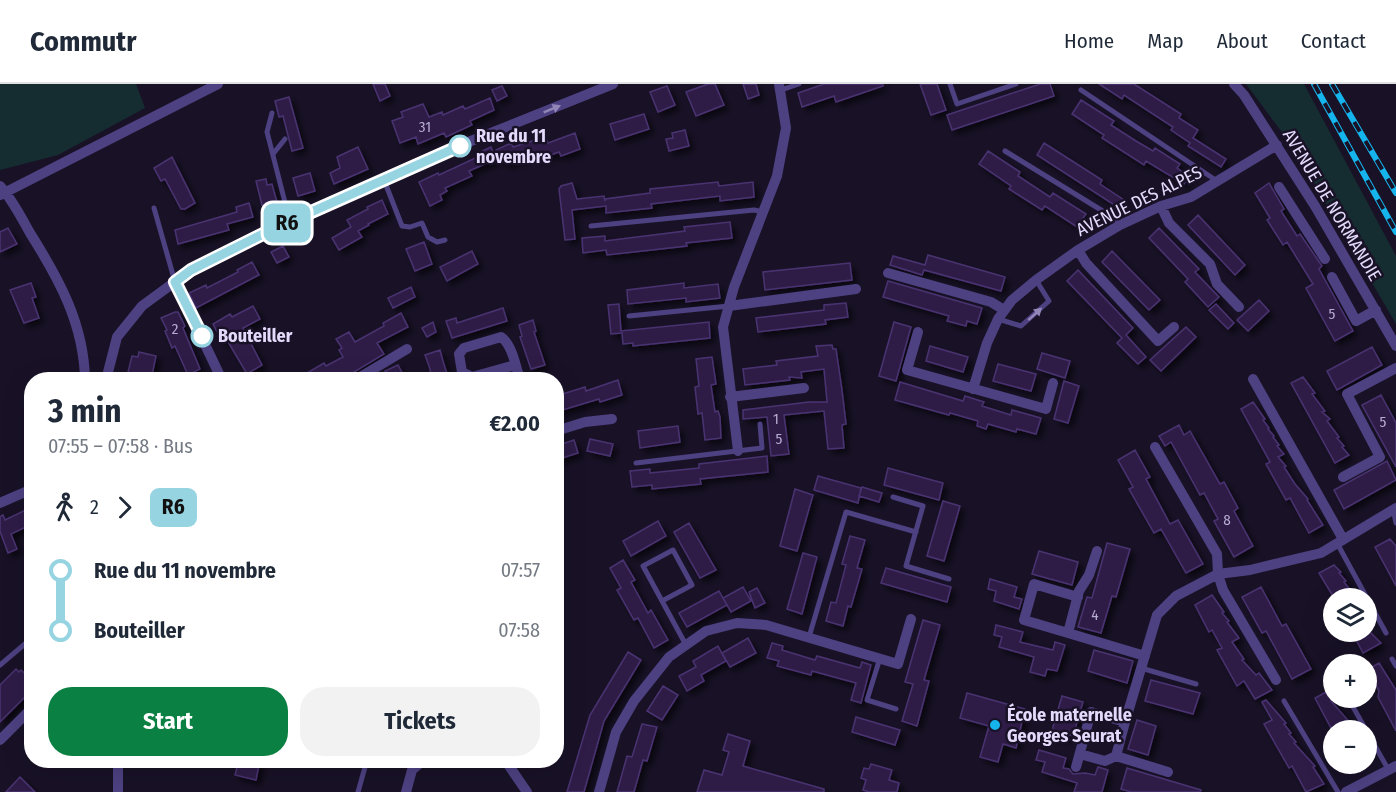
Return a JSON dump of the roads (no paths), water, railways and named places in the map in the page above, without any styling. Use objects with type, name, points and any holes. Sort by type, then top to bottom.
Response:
[{"type":"street","points":[[84,372],[80,331],[67,295],[2,191],[218,84]]},
{"type":"street","points":[[108,372],[117,337],[142,306],[191,270],[290,222],[483,136],[613,84]]},
{"type":"street","name":"AVENUE DE NORMANDIE","points":[[1234,84],[1244,95],[1315,206],[1396,346]]},
{"type":"street","points":[[738,451],[723,327],[734,287],[777,176],[786,128],[780,87]]},
{"type":"street","name":"AVENUE DES ALPES","points":[[973,388],[987,343],[1001,315],[1012,300],[1036,280],[1077,250],[1120,225],[1161,206],[1191,197],[1277,145]]},
{"type":"street","points":[[1279,187],[1325,259]]},
{"type":"street","points":[[1161,206],[1168,223],[1210,264],[1217,284],[1239,307]]},
{"type":"street","points":[[1298,216],[1315,206]]},
{"type":"street","points":[[1077,250],[1086,263],[1158,341],[1174,327]]},
{"type":"street","points":[[888,273],[991,302],[1001,315]]},
{"type":"street","points":[[1332,277],[1356,321],[1376,310]]},
{"type":"street","points":[[175,282],[218,372]]},
{"type":"street","points":[[729,306],[856,289]]},
{"type":"street","points":[[918,332],[907,370],[1046,409],[1053,383]]},
{"type":"street","points":[[462,372],[459,354],[464,348],[501,337],[506,340],[518,372]]},
{"type":"street","points":[[368,372],[407,349]]},
{"type":"street","points":[[489,372],[515,364]]},
{"type":"street","points":[[1343,477],[1380,457],[1347,394],[1396,368]]},
{"type":"street","points":[[1252,379],[1340,541]]},
{"type":"street","points":[[730,397],[804,388]]},
{"type":"street","points":[[564,429],[585,422],[612,419]]},
{"type":"street","points":[[1155,447],[1217,554],[1218,574],[1223,590],[1276,680]]},
{"type":"street","points":[[0,503],[24,492]]},
{"type":"street","points":[[1116,756],[1157,615],[1176,596],[1218,574],[1251,570],[1321,553],[1395,509]]},
{"type":"street","points":[[1068,633],[1078,597],[1097,551]]},
{"type":"street","points":[[1078,597],[1034,584],[1024,620],[1145,656]]},
{"type":"street","points":[[599,792],[616,732],[634,700],[669,657],[706,631],[737,623],[766,625],[897,664],[911,619]]},
{"type":"street","points":[[1076,767],[1091,712],[1125,722]]},
{"type":"street","points":[[0,740],[24,716]]},
{"type":"street","points":[[1080,754],[1105,761],[1116,756],[1168,772]]},
{"type":"street","points":[[118,768],[118,792]]},
{"type":"street","points":[[406,792],[414,768]]},
{"type":"street","points":[[510,768],[527,792]]},
{"type":"street","points":[[1350,791],[1392,768]]},
{"type":"lane","points":[[780,87],[799,84]]},
{"type":"lane","points":[[950,84],[957,104],[1016,84]]},
{"type":"lane","points":[[1081,90],[1217,181]]},
{"type":"lane","points":[[272,113],[267,132],[290,222]]},
{"type":"lane","points":[[273,154],[285,139]]},
{"type":"lane","points":[[1005,152],[1106,213],[1120,225]]},
{"type":"lane","points":[[384,180],[402,226],[410,227],[422,222],[428,237],[437,242],[445,240]]},
{"type":"lane","points":[[154,208],[175,282]]},
{"type":"lane","points":[[591,226],[754,210],[763,212]]},
{"type":"lane","points":[[1001,315],[1021,326],[1049,301],[1036,280]]},
{"type":"lane","points":[[629,316],[729,306]]},
{"type":"lane","points":[[636,463],[762,448],[760,424]]},
{"type":"lane","points":[[892,497],[923,506],[906,566],[949,579]]},
{"type":"lane","points":[[1395,509],[1396,523]]},
{"type":"lane","points":[[809,637],[846,512],[916,532]]},
{"type":"lane","points":[[1340,541],[1386,633]]},
{"type":"lane","points":[[662,601],[692,585],[673,550],[643,566],[662,601],[686,645]]},
{"type":"lane","points":[[0,665],[24,645]]},
{"type":"lane","points":[[879,658],[867,700],[896,709]]},
{"type":"lane","points":[[1392,659],[1396,666]]},
{"type":"lane","points":[[1141,668],[1196,684]]},
{"type":"lane","points":[[1284,701],[1338,792]]},
{"type":"lane","points":[[1354,708],[1392,768]]},
{"type":"lane","points":[[358,792],[365,768]]},
{"type":"railway","points":[[1314,84],[1396,232]]},
{"type":"railway","points":[[1332,84],[1396,193]]},
{"type":"place","name":"Rue du 11 novembre","points":[[460,146]]},
{"type":"place","name":"Bouteiller","points":[[202,336]]},
{"type":"place","name":"École maternelle Georges Seurat","points":[[995,725]]}]
